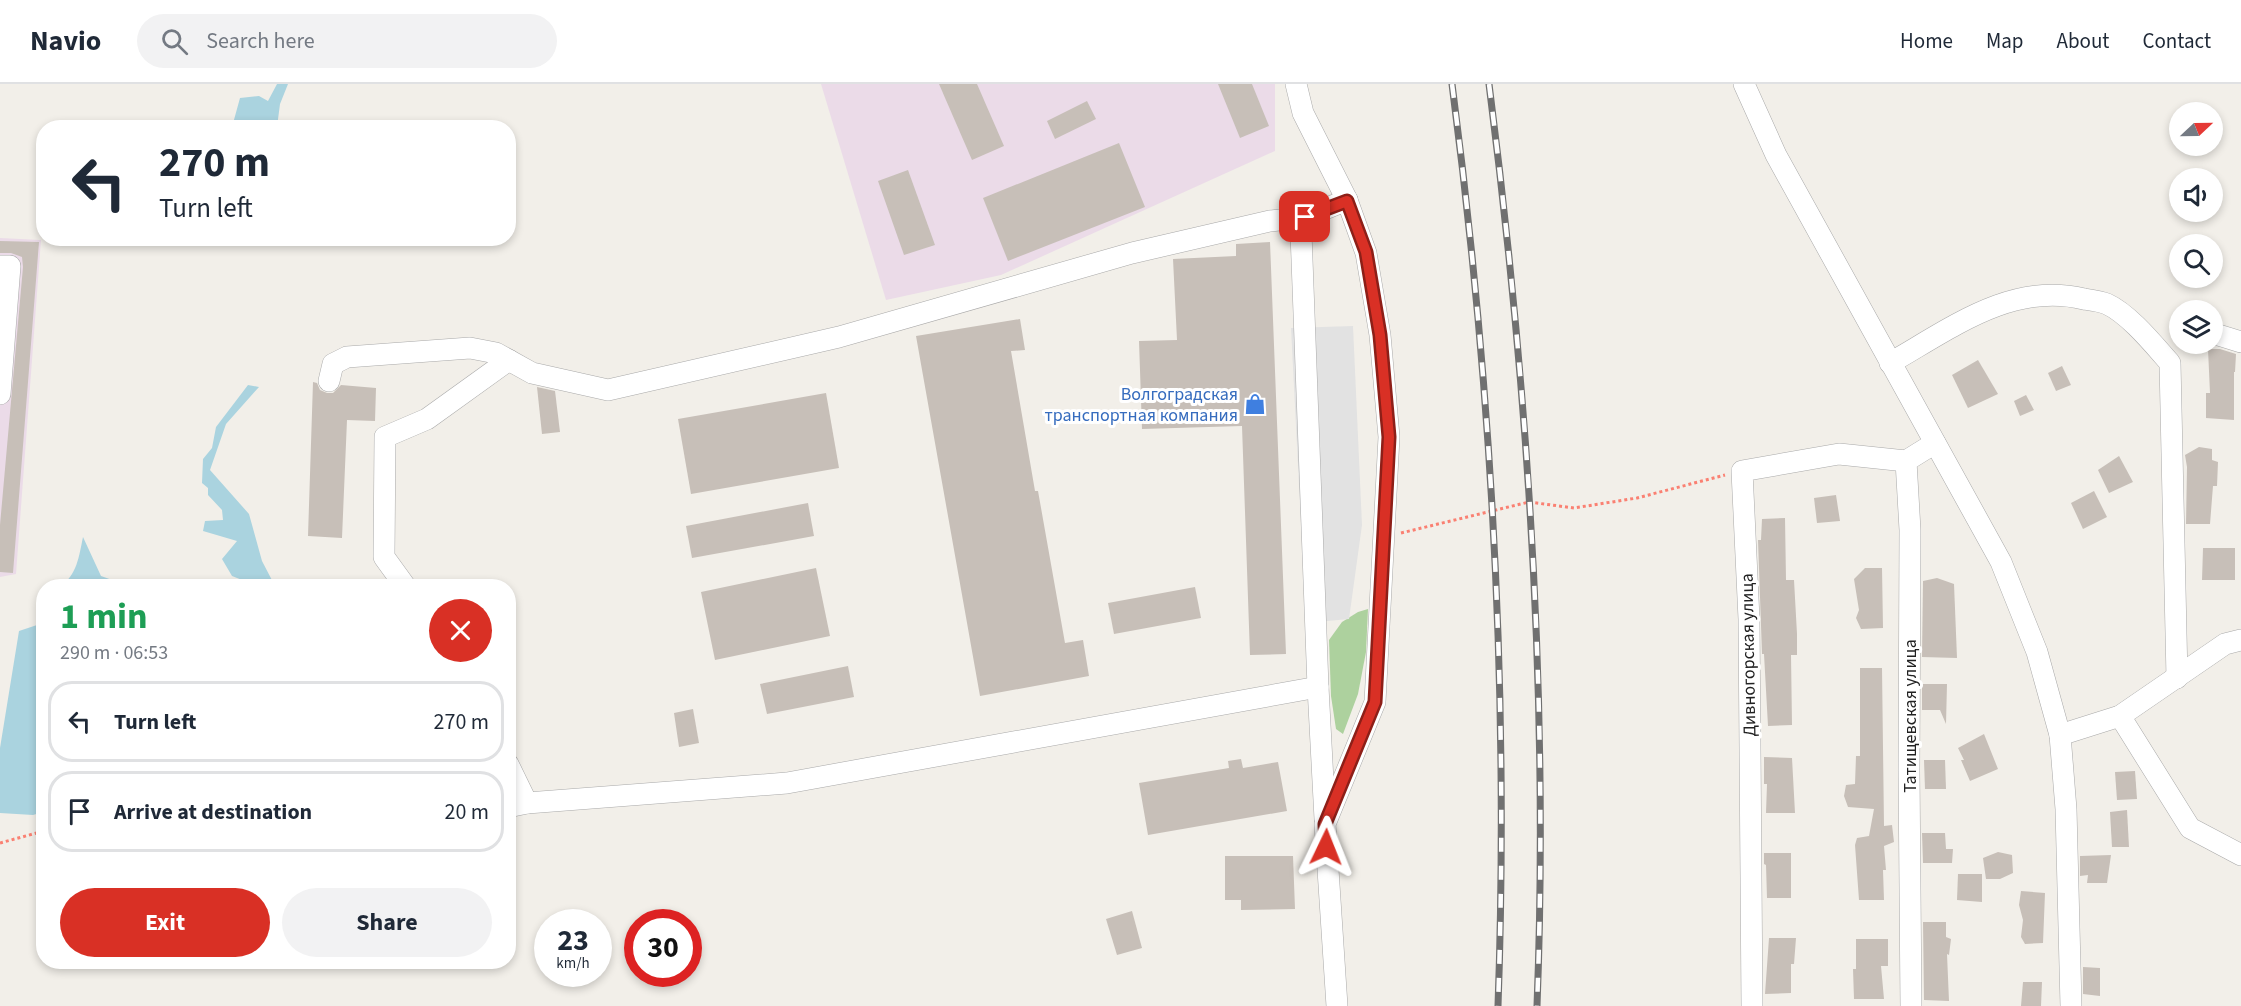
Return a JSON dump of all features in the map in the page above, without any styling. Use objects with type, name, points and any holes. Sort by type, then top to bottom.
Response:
[{"type":"street","points":[[1296,84],[1303,113],[1347,201],[1366,252],[1380,335],[1389,437],[1375,702],[1325,824]]},
{"type":"street","points":[[1743,84],[1776,155],[2001,562],[2037,652],[2060,735],[2067,808],[2071,1006]]},
{"type":"street","points":[[330,381],[333,364],[347,357],[470,348],[496,353],[532,373],[609,390],[839,337],[1132,253],[1270,221],[1305,217],[1347,201]]},
{"type":"street","points":[[1305,217],[1301,233],[1318,687],[1337,1006]]},
{"type":"street","points":[[0,266],[10,266],[0,394]]},
{"type":"street","points":[[1890,363],[1987,308],[2026,296],[2066,294],[2107,304],[2142,331],[2170,363],[2177,678]]},
{"type":"street","points":[[2223,336],[2241,342]]},
{"type":"street","points":[[400,579],[384,558],[385,437],[427,419],[509,360]]},
{"type":"street","points":[[1742,471],[1839,454],[1906,460],[1935,443]]},
{"type":"street","name":"Татищевская улица","points":[[1906,460],[1910,530],[1911,1006]]},
{"type":"street","name":"Дивногорская улица","points":[[1742,471],[1749,619],[1752,1006]]},
{"type":"street","points":[[2060,735],[2120,716],[2225,644],[2241,640]]},
{"type":"street","points":[[518,805],[788,783],[1318,687]]},
{"type":"street","points":[[2120,716],[2190,828],[2241,855]]},
{"type":"path","points":[[1384,536],[1529,502],[1574,508],[1637,498],[1742,471]]},
{"type":"path","points":[[0,843],[36,833]]},
{"type":"shaded area","points":[[821,84],[1275,84],[1275,151],[1001,275],[886,300]]},
{"type":"shaded area","points":[[0,238],[36,240],[36,246],[41,246],[16,574],[0,577]]},
{"type":"shaded area","points":[[1353,326],[1362,525],[1349,619],[1306,623],[1291,328]]},
{"type":"green space","points":[[1368,609],[1366,652],[1358,694],[1343,734],[1336,729],[1331,696],[1329,640],[1342,622]]},
{"type":"water","points":[[277,84],[288,84],[280,104],[278,120],[234,120],[240,98],[259,96],[268,101]]},
{"type":"water","points":[[248,385],[259,387],[226,424],[210,470],[249,514],[262,561],[271,579],[240,579],[232,576],[222,559],[237,541],[203,531],[205,521],[223,520],[222,510],[208,495],[208,488],[202,483],[203,459],[212,448],[216,427]]},
{"type":"water","points":[[83,537],[101,576],[109,579],[68,579],[78,558]]},
{"type":"water","points":[[36,625],[36,814],[33,815],[0,813],[0,748],[19,631]]},
{"type":"building","points":[[939,84],[977,84],[1004,146],[972,160]]},
{"type":"building","points":[[1218,84],[1252,84],[1269,126],[1240,138]]},
{"type":"building","points":[[1087,101],[1096,119],[1055,139],[1047,121]]},
{"type":"building","points":[[1119,143],[1145,207],[1008,261],[983,198]]},
{"type":"building","points":[[908,170],[935,245],[904,255],[878,181]]},
{"type":"building","points":[[0,241],[36,242],[36,246],[39,246],[13,573],[0,572],[0,525],[23,267],[22,257],[11,253],[0,253]]},
{"type":"building","points":[[1270,242],[1286,654],[1250,655],[1242,426],[1142,429],[1139,341],[1177,340],[1173,259],[1236,256],[1236,244]]},
{"type":"building","points":[[1020,319],[1025,350],[1011,351],[1035,491],[1038,491],[1065,643],[1083,640],[1089,676],[980,696],[916,336]]},
{"type":"building","points":[[2223,350],[2236,354],[2234,420],[2206,418],[2206,393],[2210,393],[2208,354],[2223,354]]},
{"type":"building","points":[[1978,360],[1998,394],[1968,408],[1952,375]]},
{"type":"building","points":[[2062,366],[2071,385],[2056,391],[2048,373]]},
{"type":"building","points":[[313,382],[317,383],[320,390],[327,393],[333,393],[341,385],[376,388],[375,421],[347,420],[342,538],[308,536]]},
{"type":"building","points":[[537,387],[555,391],[560,432],[542,434]]},
{"type":"building","points":[[826,393],[839,468],[691,494],[678,419]]},
{"type":"building","points":[[2026,395],[2034,410],[2020,416],[2014,401]]},
{"type":"building","points":[[2199,447],[2212,449],[2212,460],[2218,462],[2217,486],[2213,486],[2210,524],[2186,524],[2187,467],[2185,455]]},
{"type":"building","points":[[2119,456],[2133,482],[2109,493],[2098,470]]},
{"type":"building","points":[[2094,491],[2107,517],[2083,529],[2071,503]]},
{"type":"building","points":[[1836,495],[1840,521],[1817,523],[1814,498]]},
{"type":"building","points":[[808,503],[814,536],[692,558],[686,526]]},
{"type":"building","points":[[1785,518],[1786,580],[1794,580],[1797,634],[1797,655],[1791,655],[1792,725],[1768,726],[1764,654],[1762,654],[1758,540],[1761,540],[1762,519]]},
{"type":"building","points":[[2203,548],[2235,548],[2235,580],[2202,580]]},
{"type":"building","points":[[816,568],[830,636],[715,660],[701,592]]},
{"type":"building","points":[[1865,568],[1882,568],[1883,628],[1861,629],[1856,618],[1859,610],[1854,579]]},
{"type":"building","points":[[1937,578],[1954,584],[1957,658],[1922,657],[1923,581]]},
{"type":"building","points":[[1195,587],[1201,618],[1114,634],[1108,603]]},
{"type":"building","points":[[848,666],[854,697],[767,714],[760,684]]},
{"type":"building","points":[[1860,668],[1882,668],[1884,826],[1892,825],[1894,842],[1884,846],[1886,870],[1883,870],[1884,900],[1859,900],[1855,845],[1857,838],[1869,836],[1874,809],[1848,807],[1844,796],[1846,785],[1855,784],[1856,756],[1860,756]]},
{"type":"building","points":[[1922,684],[1947,684],[1946,724],[1940,710],[1922,710]]},
{"type":"building","points":[[693,709],[699,743],[679,747],[674,713]]},
{"type":"building","points":[[1984,734],[1998,769],[1970,781],[1958,748]]},
{"type":"building","points":[[1764,757],[1792,758],[1795,813],[1766,813],[1767,784],[1764,784]]},
{"type":"building","points":[[1241,759],[1243,768],[1278,762],[1287,811],[1148,835],[1139,783],[1229,768],[1228,761]]},
{"type":"building","points":[[1924,760],[1945,760],[1946,789],[1925,789]]},
{"type":"building","points":[[2135,771],[2137,799],[2117,800],[2115,772]]},
{"type":"building","points":[[2127,810],[2129,847],[2112,847],[2110,812]]},
{"type":"building","points":[[1922,833],[1945,833],[1946,849],[1953,849],[1952,863],[1923,863]]},
{"type":"building","points":[[1998,852],[2012,855],[2013,873],[2000,879],[1986,879],[1983,858]]},
{"type":"building","points":[[1764,853],[1791,853],[1791,898],[1767,898]]},
{"type":"building","points":[[2111,855],[2107,883],[2087,883],[2088,875],[2080,876],[2080,856]]},
{"type":"building","points":[[1225,856],[1293,856],[1295,909],[1241,910],[1241,900],[1225,900]]},
{"type":"building","points":[[1958,874],[1982,874],[1982,902],[1957,900]]},
{"type":"building","points":[[2021,891],[2045,893],[2043,943],[2025,944],[2021,937],[2023,920],[2019,905]]},
{"type":"building","points":[[1132,911],[1142,948],[1117,955],[1106,919]]},
{"type":"building","points":[[1923,922],[1946,922],[1946,937],[1951,939],[1949,955],[1947,954],[1949,1001],[1924,1000]]},
{"type":"building","points":[[1769,938],[1796,938],[1794,964],[1791,964],[1791,993],[1765,994]]},
{"type":"building","points":[[1856,939],[1888,939],[1888,966],[1881,966],[1884,999],[1854,999],[1853,969],[1856,969]]},
{"type":"building","points":[[2083,967],[2100,968],[2100,996],[2083,994]]},
{"type":"building","points":[[2023,982],[2042,982],[2041,1006],[2021,1006]]},
{"type":"railway","points":[[1452,84],[1478,314],[1494,544],[1501,775],[1498,1006]]},
{"type":"railway","points":[[1489,84],[1515,314],[1532,544],[1540,775],[1537,1006]]},
{"type":"place","name":"Волгоградская транспортная компания","points":[[1255,404]]},
{"type":"route","points":[[1305,217],[1347,201],[1366,252],[1380,335],[1389,437],[1375,702],[1325,824],[1326,847]]}]
